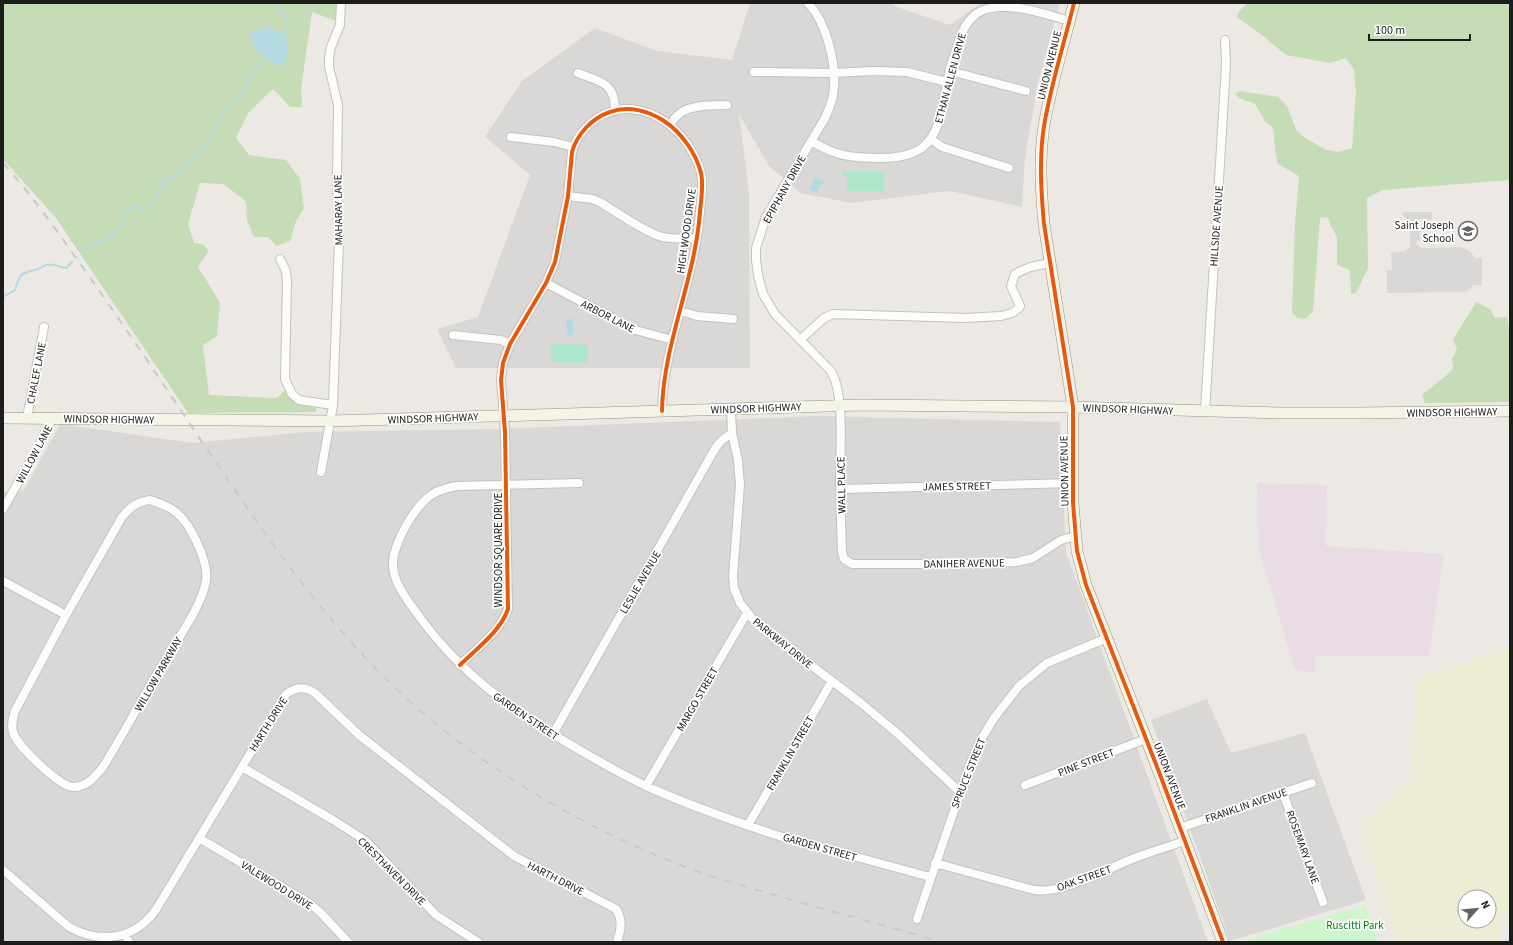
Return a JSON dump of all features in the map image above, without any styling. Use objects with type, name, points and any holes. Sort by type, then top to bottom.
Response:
[{"type":"main road","name":"UNION AVENUE","points":[[1074,3],[1044,127],[1042,194],[1044,224],[1073,408],[1073,483],[1077,551],[1086,585],[1185,841],[1220,941]]},
{"type":"main road","name":"WINDSOR HIGHWAY","points":[[3,418],[331,421],[862,405],[1358,413],[1510,411]]},
{"type":"street","name":"MAHARAY LANE","points":[[321,472],[333,405],[339,247],[336,180],[338,105],[329,67],[329,58],[340,24],[341,3]]},
{"type":"street","name":"EPIPHANY DRIVE","points":[[808,3],[820,20],[827,39],[834,73],[832,102],[766,217],[756,248],[756,260],[763,294],[775,314],[833,375],[840,406]]},
{"type":"street","name":"ETHAN ALLEN DRIVE","points":[[811,141],[828,151],[842,155],[897,158],[912,153],[927,144],[935,132],[962,30],[980,11],[989,7],[1005,5],[1070,21]]},
{"type":"street","name":"HILLSIDE AVENUE","points":[[1205,411],[1226,64],[1225,40]]},
{"type":"street","points":[[950,71],[1026,91]]},
{"type":"street","points":[[754,72],[906,72],[948,82]]},
{"type":"street","points":[[578,73],[609,87],[615,98],[615,110]]},
{"type":"street","points":[[670,125],[684,110],[727,105]]},
{"type":"street","name":"HIGH WOOD DRIVE","points":[[504,416],[501,380],[503,363],[510,344],[546,283],[555,262],[568,196],[573,147],[580,135],[591,123],[604,114],[615,110],[631,109],[644,111],[656,116],[670,125],[684,140],[697,161],[701,173],[702,185],[697,238],[691,270],[662,388],[662,411]]},
{"type":"street","points":[[511,137],[554,142],[573,147]]},
{"type":"street","points":[[930,139],[942,147],[1009,168]]},
{"type":"street","points":[[568,196],[592,199],[600,202],[643,228],[660,236],[673,238],[697,238]]},
{"type":"street","points":[[280,259],[286,271],[287,281],[285,379],[292,394],[299,400],[333,405]]},
{"type":"street","points":[[800,340],[824,318],[833,314],[966,318],[1001,316],[1012,313],[1020,306],[1012,286],[1015,274],[1030,267],[1050,263]]},
{"type":"street","name":"ARBOR LANE","points":[[546,283],[635,330],[673,340]]},
{"type":"street","points":[[681,311],[697,316],[733,319]]},
{"type":"street","name":"CHALEF LANE","points":[[27,418],[44,327]]},
{"type":"street","points":[[453,335],[501,340],[510,344]]},
{"type":"street","name":"WALL PLACE","points":[[840,406],[842,552],[844,560],[847,562]]},
{"type":"street","name":"PARKWAY DRIVE","points":[[731,409],[732,433],[738,460],[740,485],[733,576],[734,588],[740,602],[747,613],[783,644],[898,734],[960,792]]},
{"type":"street","name":"WINDSOR SQUARE DRIVE","points":[[460,665],[499,626],[506,616],[508,609],[504,416]]},
{"type":"street","name":"WILLOW LANE","points":[[3,509],[36,451],[52,419]]},
{"type":"street","name":"LESLIE AVENUE","points":[[553,734],[716,447],[722,440],[732,433]]},
{"type":"street","name":"GARDEN STREET","points":[[579,483],[456,486],[443,489],[432,494],[419,506],[394,550],[393,569],[396,581],[401,590],[436,640],[460,665],[496,696],[529,720],[598,761],[646,786],[771,834],[930,877]]},
{"type":"street","name":"JAMES STREET","points":[[840,489],[1073,483]]},
{"type":"street","name":"WILLOW PARKWAY","points":[[150,500],[172,509],[186,523],[200,551],[206,568],[206,579],[199,601],[103,767],[85,784],[72,787],[59,780],[21,746],[15,738],[12,720],[15,711],[66,615],[114,530],[122,517],[131,507],[141,501],[150,500]]},
{"type":"street","name":"DANIHER AVENUE","points":[[847,562],[852,564],[972,564],[1017,562],[1033,558],[1061,540],[1075,536]]},
{"type":"street","points":[[3,581],[66,615]]},
{"type":"street","name":"MARGO STREET","points":[[646,786],[747,613]]},
{"type":"street","name":"SPRUCE STREET","points":[[916,919],[970,764],[982,738],[994,718],[1020,686],[1047,663],[1107,638]]},
{"type":"street","name":"FRANKLIN STREET","points":[[748,825],[832,681]]},
{"type":"street","name":"HARTH DRIVE","points":[[3,870],[69,928],[81,934],[102,938],[125,934],[141,926],[150,918],[286,694],[294,689],[307,688],[315,693],[359,735],[514,856],[616,909],[619,913],[622,924],[617,942]]},
{"type":"street","name":"PINE STREET","points":[[1025,785],[1146,738]]},
{"type":"street","name":"CRESTHAVEN DRIVE","points":[[242,767],[366,841],[436,915],[478,942]]},
{"type":"street","name":"FRANKLIN AVENUE","points":[[1180,828],[1312,783]]},
{"type":"street","name":"ROSEMARY LANE","points":[[1283,793],[1323,902]]},
{"type":"street","name":"VALEWOOD DRIVE","points":[[199,838],[309,904],[320,912],[348,942]]},
{"type":"street","name":"OAK STREET","points":[[935,863],[1034,890],[1048,891],[1064,887],[1138,857],[1185,841]]},
{"type":"street","points":[[125,934],[129,942]]},
{"type":"shaded area","points":[[750,3],[891,3],[897,7],[950,25],[981,3],[1060,3],[1037,86],[1025,158],[1022,207],[950,191],[852,203],[800,193],[769,166],[739,114],[749,192],[750,368],[456,368],[437,329],[478,317],[530,175],[485,137],[522,81],[595,28],[657,51],[732,60]]},
{"type":"shaded area","points":[[1403,212],[1432,212],[1432,220],[1420,219],[1416,222],[1415,227],[1419,227],[1420,240],[1417,241],[1416,244],[1421,248],[1461,247],[1470,251],[1475,258],[1482,258],[1482,285],[1474,285],[1469,290],[1463,292],[1387,293],[1387,270],[1392,270],[1391,252],[1405,251],[1410,247],[1410,222],[1403,216]]},
{"type":"shaded area","points":[[818,416],[1060,422],[1066,552],[1208,942],[3,942],[3,492],[24,490],[60,424],[193,443],[305,432],[495,429]]},
{"type":"shaded area","points":[[1257,483],[1327,485],[1326,546],[1444,554],[1429,656],[1315,656],[1315,672],[1295,671],[1258,546]]},
{"type":"shaded area","points":[[1207,699],[1231,753],[1305,733],[1366,900],[1230,941],[1151,720]]},
{"type":"green space","points":[[3,3],[339,3],[336,21],[312,12],[301,89],[302,107],[290,107],[273,89],[249,112],[236,138],[249,155],[286,160],[300,179],[304,208],[296,221],[290,241],[276,246],[268,237],[254,237],[247,220],[246,202],[224,184],[200,183],[188,224],[194,243],[203,244],[209,251],[198,267],[220,303],[217,336],[203,345],[209,395],[277,398],[285,390],[296,402],[316,408],[316,412],[188,413],[56,218],[3,159]]},
{"type":"green space","points":[[1247,3],[1510,3],[1510,180],[1383,190],[1367,198],[1368,268],[1356,293],[1351,294],[1350,270],[1337,265],[1337,238],[1327,217],[1320,218],[1313,311],[1306,319],[1297,318],[1292,312],[1295,223],[1299,177],[1277,163],[1273,128],[1265,121],[1255,104],[1239,98],[1235,94],[1240,91],[1278,97],[1287,106],[1296,129],[1304,137],[1326,150],[1338,152],[1352,148],[1356,92],[1354,70],[1346,58],[1330,63],[1286,55],[1237,17],[1239,12]]},
{"type":"green space","points":[[842,172],[885,172],[884,191],[847,191],[847,177],[842,176]]},
{"type":"green space","points":[[1476,302],[1490,309],[1495,318],[1507,317],[1510,335],[1510,402],[1425,403],[1422,395],[1453,368],[1452,359],[1457,349],[1453,340]]},
{"type":"green space","points":[[551,344],[588,345],[588,363],[551,362]]},
{"type":"green space","points":[[1510,647],[1510,912],[1502,913],[1498,942],[1398,942],[1359,822],[1383,806],[1411,777],[1416,679]]},
{"type":"green space","name":"Ruscitti Park","points":[[1365,905],[1379,942],[1240,942]]},
{"type":"water","points":[[269,26],[280,32],[289,44],[286,61],[278,66],[258,53],[249,34]]},
{"type":"water","points":[[815,177],[824,181],[817,193],[809,190]]},
{"type":"water","points":[[566,319],[573,319],[573,335],[567,335]]},
{"type":"waterway","points":[[278,3],[288,22],[285,38]]},
{"type":"waterway","points":[[85,250],[94,243],[108,239],[123,226],[125,215],[133,205],[143,210],[155,203],[161,183],[176,175],[191,161],[213,135],[217,122],[230,104],[243,94],[245,86],[263,56]]},
{"type":"waterway","points":[[3,297],[15,290],[22,274],[45,265],[54,265],[66,268],[72,262]]},
{"type":"railway","points":[[3,163],[55,228],[124,326],[256,520],[298,578],[359,651],[394,687],[431,720],[471,751],[512,779],[599,829],[645,850],[691,869],[727,881],[941,942]]},
{"type":"cycle path","points":[[1074,3],[1047,110],[1042,138],[1041,175],[1044,224],[1073,407],[1073,503],[1077,551],[1086,585],[1223,942]]},
{"type":"cycle path","points":[[460,665],[494,632],[500,625],[508,609],[505,432],[501,380],[503,363],[510,344],[546,283],[555,262],[568,196],[574,145],[581,133],[597,118],[610,112],[624,109],[638,110],[652,114],[664,121],[676,131],[682,137],[696,158],[702,178],[697,237],[668,361],[662,411]]},
{"type":"place","name":"Saint Joseph School","points":[[1468,231]]}]
